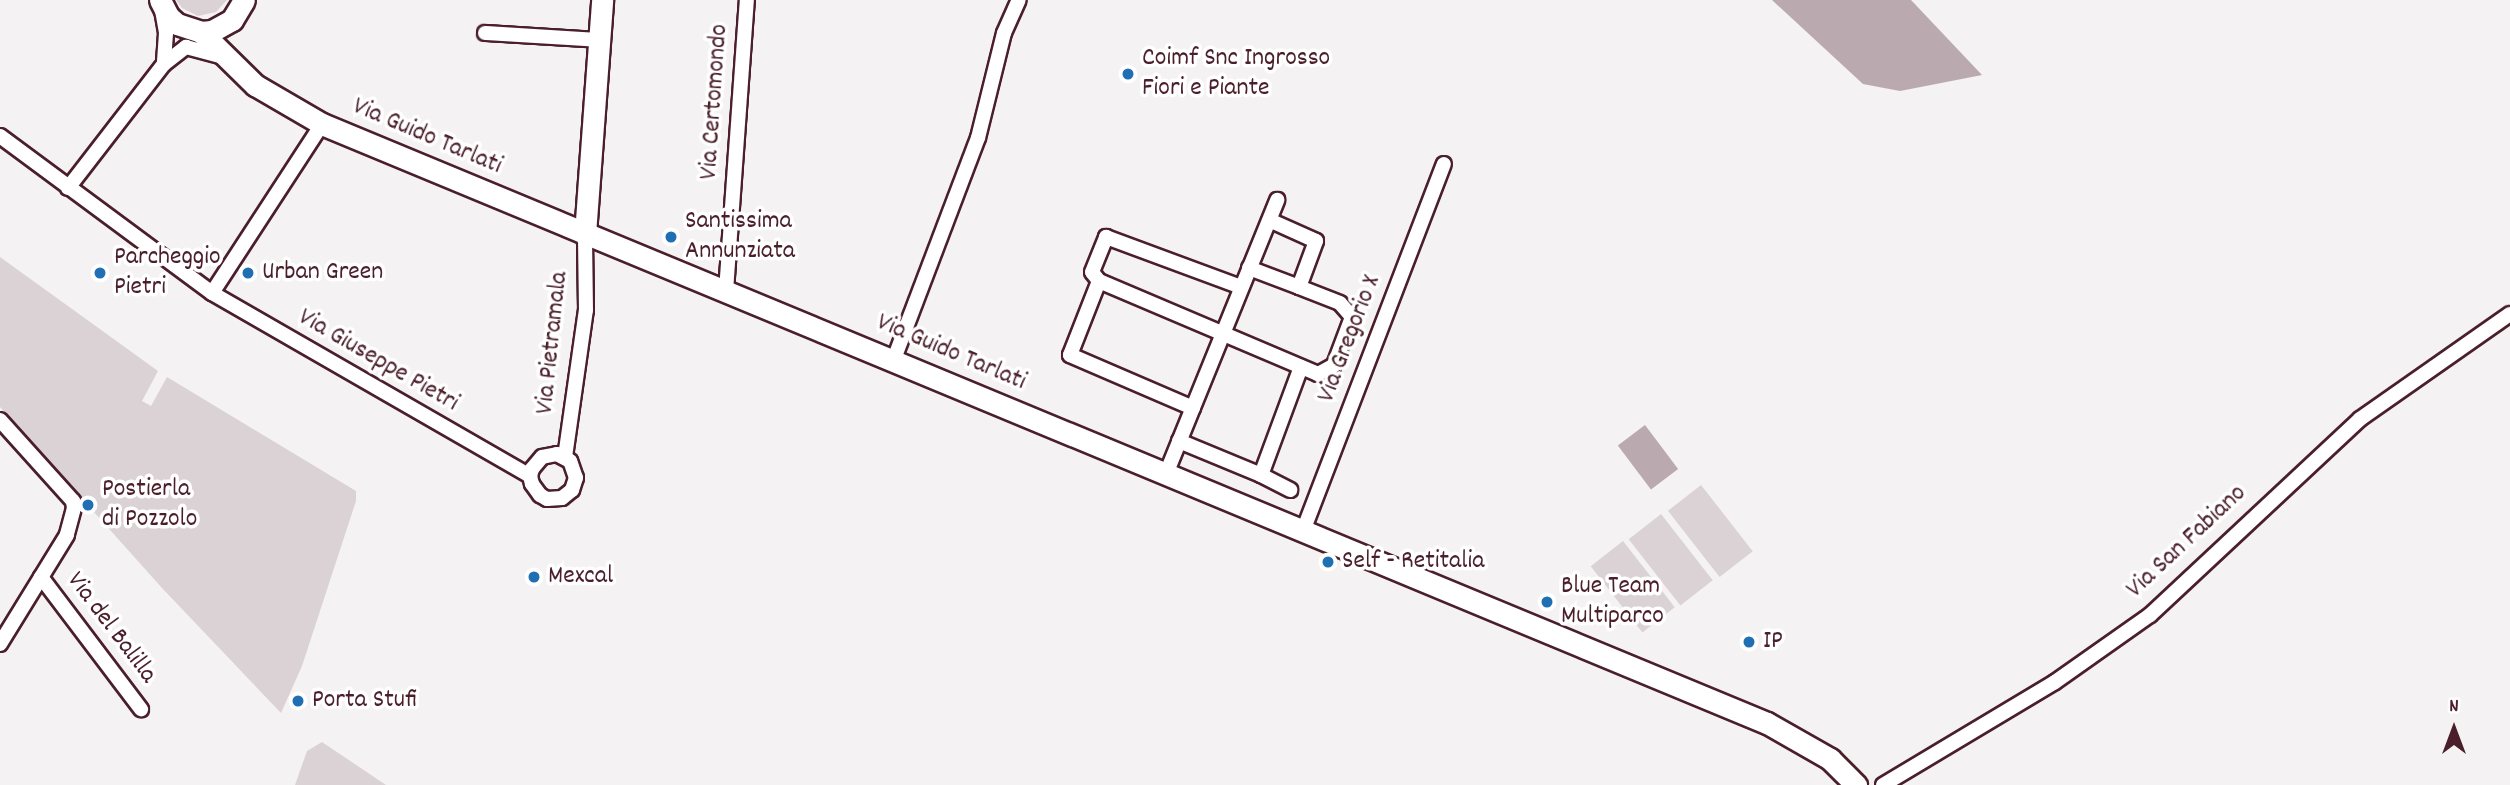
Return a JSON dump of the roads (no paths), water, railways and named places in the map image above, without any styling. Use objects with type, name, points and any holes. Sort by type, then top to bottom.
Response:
[{"type":"main road","points":[[235,66],[229,39],[232,20],[244,0]]},
{"type":"main road","points":[[585,234],[602,0]]},
{"type":"main road","name":"Via Guido Tarlati","points":[[159,2],[194,39],[235,66],[267,94],[322,124],[894,359],[1655,677]]},
{"type":"main road","points":[[194,39],[232,20]]},
{"type":"main road","points":[[1368,558],[1440,575],[1584,636],[1655,677],[1767,723],[1830,759],[1856,785]]},
{"type":"main road","points":[[1433,585],[1529,617],[1532,613]]},
{"type":"street","name":"Via Certomondo","points":[[726,292],[747,0]]},
{"type":"street","points":[[894,359],[978,138],[1004,33],[1019,0]]},
{"type":"street","points":[[159,2],[166,33],[164,64]]},
{"type":"street","points":[[485,33],[599,40]]},
{"type":"street","points":[[68,188],[164,64],[194,39]]},
{"type":"street","points":[[212,293],[322,124]]},
{"type":"street","name":"Via Giuseppe Pietri","points":[[0,136],[212,293],[530,476],[535,490],[547,499],[567,495],[576,478],[573,466],[565,457]]},
{"type":"street","name":"Via Gregorio X","points":[[1303,531],[1444,164]]},
{"type":"street","points":[[1166,474],[1277,200]]},
{"type":"street","points":[[1269,220],[1316,241],[1299,288]]},
{"type":"street","name":"Via Pietramala","points":[[565,457],[586,310],[585,234]]},
{"type":"street","points":[[1241,288],[1106,237],[1092,272],[1099,281],[1318,374],[1334,365],[1352,317],[1340,303],[1249,268]]},
{"type":"street","points":[[1099,281],[1070,355],[1193,408]]},
{"type":"street","name":"Via San Fabiano","points":[[1883,785],[2055,682],[2150,615],[2360,419],[2510,314]]},
{"type":"street","points":[[1261,475],[1301,367]]},
{"type":"street","points":[[0,420],[73,501],[71,525],[0,644]]},
{"type":"street","points":[[1179,441],[1290,490]]},
{"type":"street","points":[[530,476],[536,462],[542,457],[557,454],[565,457]]},
{"type":"street","name":"Via del Balilla","points":[[41,577],[141,709]]},
{"type":"place","name":"Coimf Snc Ingrosso Fiori e Piante","points":[[1128,74]]},
{"type":"place","name":"Santissima Annunziata","points":[[671,237]]},
{"type":"place","name":"Parcheggio Pietri","points":[[100,273]]},
{"type":"place","name":"Urban Green","points":[[248,273]]},
{"type":"place","name":"Postierla di Pozzolo","points":[[88,505]]},
{"type":"place","name":"Self - Retitalia","points":[[1328,562]]},
{"type":"place","name":"Mexcal","points":[[534,577]]},
{"type":"place","name":"Blue Team Multiparco","points":[[1547,602]]},
{"type":"place","name":"IP","points":[[1749,642]]},
{"type":"place","name":"Porta Stufi","points":[[298,701]]}]
